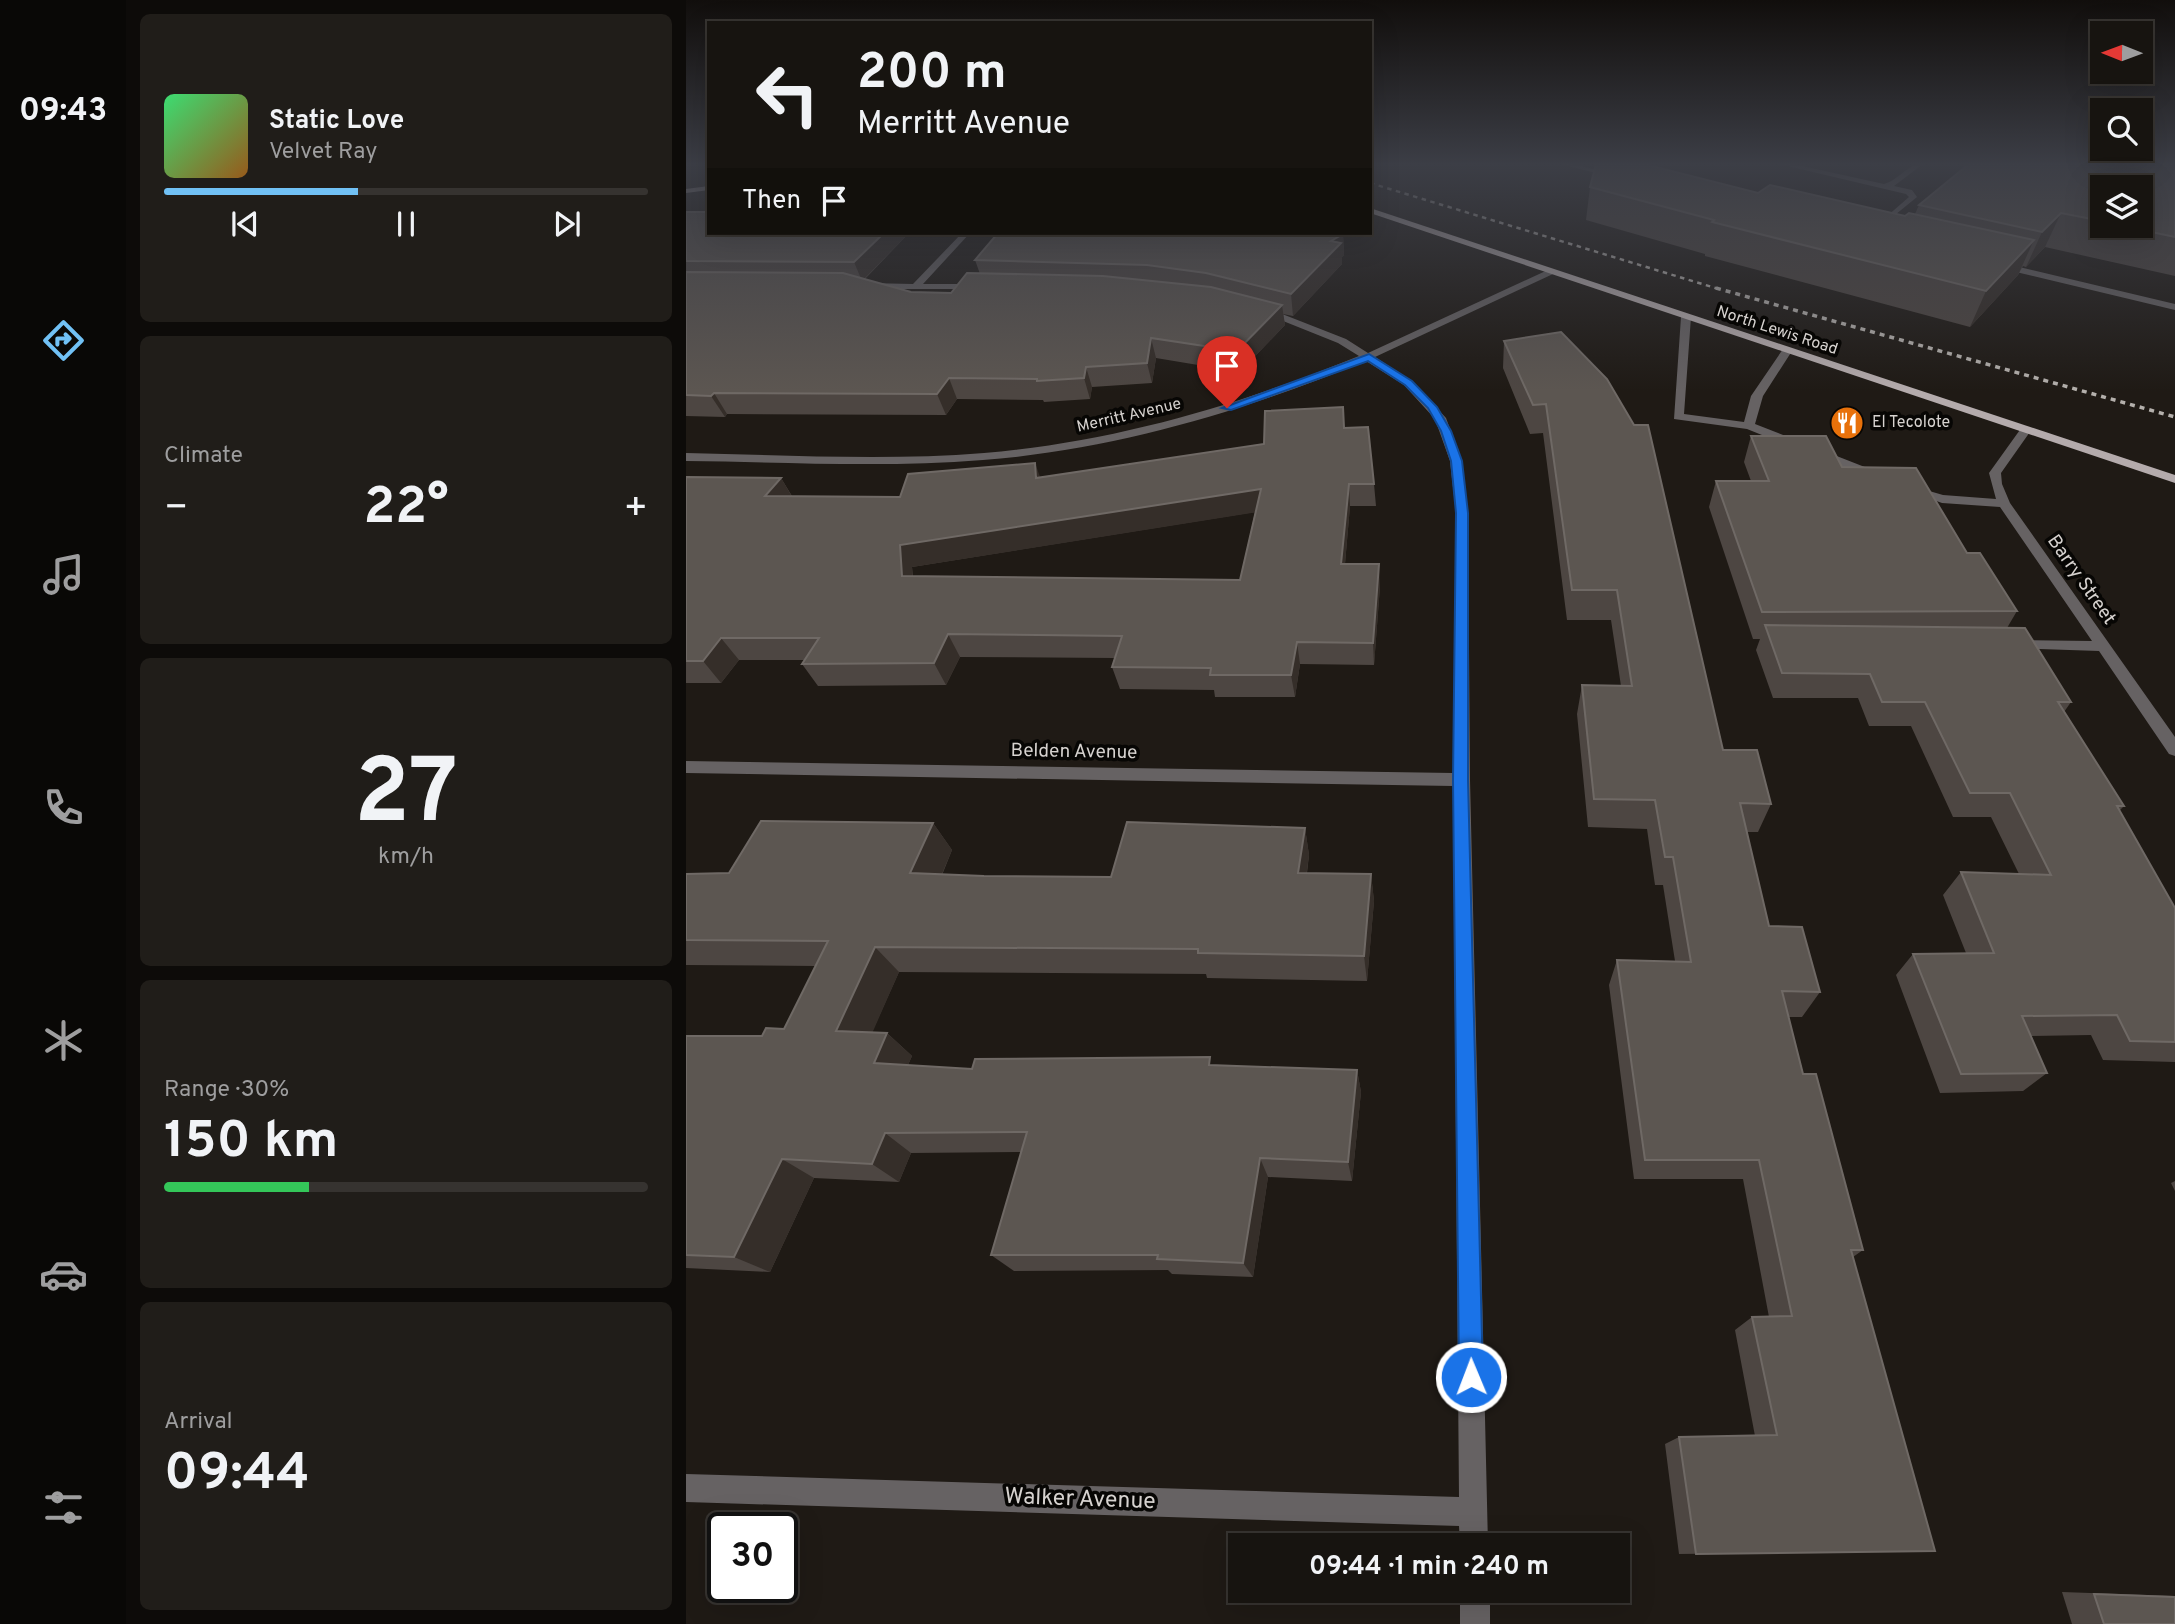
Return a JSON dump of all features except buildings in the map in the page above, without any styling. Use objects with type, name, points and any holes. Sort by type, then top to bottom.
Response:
[{"type":"main road","name":"North Lewis Road","points":[[1456,240],[2175,479]]},
{"type":"street","points":[[915,287],[960,240]]},
{"type":"street","points":[[1986,262],[2175,307]]},
{"type":"street","name":"Merritt Avenue","points":[[686,457],[962,458],[1028,452],[1172,424],[1240,404],[1369,357],[1550,272]]},
{"type":"street","points":[[861,286],[984,287]]},
{"type":"street","points":[[1250,306],[1316,328],[1369,357],[1408,383],[1432,407],[1452,445],[1456,461],[1462,513],[1461,780],[1474,1533]]},
{"type":"street","points":[[1686,317],[1678,417],[1749,426],[1821,453],[1892,487],[1942,499],[2004,503]]},
{"type":"street","points":[[1749,426],[1757,396],[1787,351]]},
{"type":"street","name":"Barry Street","points":[[2026,429],[1995,473],[1996,484],[2004,503],[2175,750]]},
{"type":"street","points":[[1821,453],[1831,476]]},
{"type":"street","points":[[1994,645],[2104,646]]},
{"type":"street","points":[[2156,723],[2175,722]]},
{"type":"street","name":"Belden Avenue","points":[[686,767],[1461,780]]},
{"type":"street","name":"Walker Avenue","points":[[686,1488],[1474,1512]]},
{"type":"street","points":[[1475,1603],[1475,1624]]},
{"type":"railway","points":[[1557,240],[1722,290]]},
{"type":"railway","points":[[1716,288],[2175,417]]},
{"type":"place","name":"El Tecolote","points":[[1847,423]]},
{"type":"route","points":[[1227,408],[1369,357],[1408,383],[1432,407],[1452,445],[1462,513],[1461,780],[1471,1377]]}]
